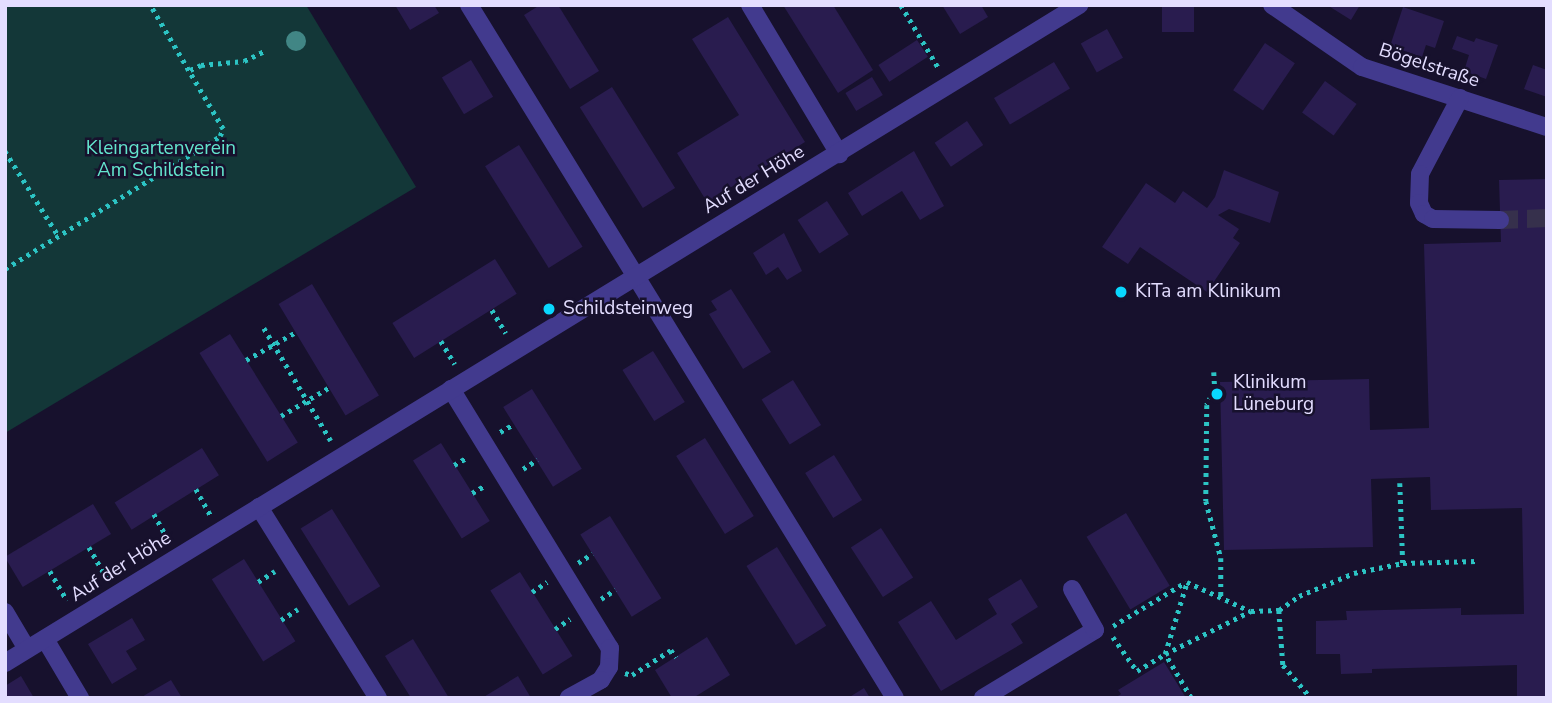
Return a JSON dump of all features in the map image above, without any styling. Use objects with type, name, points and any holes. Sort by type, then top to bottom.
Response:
[{"type":"street","points":[[469,5],[895,698]]},
{"type":"street","points":[[750,5],[839,153]]},
{"type":"street","name":"Auf der Höhe","points":[[5,663],[1079,5]]},
{"type":"street","name":"Bögelstraße","points":[[1272,5],[1362,67],[1547,127]]},
{"type":"street","points":[[1460,98],[1420,174],[1419,204],[1424,214],[1441,219],[1500,220]]},
{"type":"street","points":[[458,385],[610,648],[609,667],[601,680],[569,698]]},
{"type":"street","points":[[259,507],[378,698]]},
{"type":"street","points":[[983,698],[1095,630],[1072,589]]},
{"type":"street","points":[[5,612],[27,649]]},
{"type":"street","points":[[45,639],[80,698]]},
{"type":"path","points":[[5,269],[220,136],[223,129],[150,5]]},
{"type":"path","points":[[901,5],[950,86]]},
{"type":"path","points":[[190,70],[201,65],[244,61],[267,50]]},
{"type":"path","points":[[5,151],[58,235]]},
{"type":"path","points":[[492,310],[516,349]]},
{"type":"path","points":[[264,328],[341,457]]},
{"type":"path","points":[[246,360],[296,332]]},
{"type":"path","points":[[441,341],[458,385]]},
{"type":"path","points":[[1214,372],[1215,389],[1207,405],[1206,501],[1221,558],[1221,597]]},
{"type":"path","points":[[281,416],[330,387]]},
{"type":"path","points":[[1400,483],[1403,563]]},
{"type":"path","points":[[196,489],[219,531]]},
{"type":"path","points":[[154,514],[177,557]]},
{"type":"path","points":[[89,547],[116,595]]},
{"type":"path","points":[[1137,671],[1251,611],[1279,610],[1299,596],[1354,573],[1403,563],[1477,561]]},
{"type":"path","points":[[50,571],[78,618]]},
{"type":"path","points":[[1187,582],[1251,611]]},
{"type":"path","points":[[1187,582],[1165,654],[1191,698]]},
{"type":"path","points":[[1141,677],[1108,629],[1187,582]]},
{"type":"path","points":[[1279,610],[1283,665],[1311,698]]},
{"type":"path","points":[[609,667],[632,675],[671,650],[676,657]]},
{"type":"green space","name":"Kleingartenverein Am Schildstein","points":[[5,5],[306,5],[416,187],[5,433]]},
{"type":"building","points":[[395,5],[434,5],[439,13],[410,30]]},
{"type":"building","points":[[540,5],[558,5],[599,71],[570,89],[524,15]]},
{"type":"building","points":[[783,5],[833,5],[873,70],[838,93]]},
{"type":"building","points":[[942,5],[981,5],[988,17],[960,34]]},
{"type":"building","points":[[1162,5],[1194,5],[1194,32],[1162,32]]},
{"type":"building","points":[[1327,5],[1360,5],[1351,20]]},
{"type":"building","points":[[1403,7],[1444,21],[1435,48],[1426,45],[1422,57],[1390,46]]},
{"type":"building","points":[[728,17],[805,142],[707,202],[677,153],[739,115],[692,39]]},
{"type":"building","points":[[1107,29],[1123,58],[1097,72],[1081,44]]},
{"type":"building","points":[[1457,36],[1474,42],[1476,38],[1498,45],[1486,79],[1464,71],[1469,55],[1452,49]]},
{"type":"building","points":[[917,40],[928,57],[889,82],[878,65]]},
{"type":"building","points":[[1265,43],[1295,63],[1263,110],[1233,90]]},
{"type":"building","points":[[471,60],[493,97],[464,114],[442,78]]},
{"type":"building","points":[[1054,62],[1070,89],[1010,125],[994,98]]},
{"type":"building","points":[[1533,65],[1547,70],[1547,97],[1524,89]]},
{"type":"building","points":[[872,77],[883,95],[856,111],[845,93]]},
{"type":"building","points":[[1325,81],[1357,104],[1334,135],[1302,113]]},
{"type":"building","points":[[612,87],[675,188],[643,208],[580,107]]},
{"type":"building","points":[[967,121],[983,145],[951,167],[935,143]]},
{"type":"building","points":[[519,145],[583,247],[549,268],[485,166]]},
{"type":"building","points":[[914,151],[944,206],[920,220],[902,191],[862,216],[848,193]]},
{"type":"building","points":[[1224,170],[1279,192],[1270,223],[1229,209],[1218,215],[1239,229],[1233,238],[1240,243],[1207,292],[1140,247],[1128,264],[1102,247],[1146,183],[1175,203],[1183,191],[1207,208],[1215,197]]},
{"type":"building","points":[[1547,179],[1547,698],[1517,698],[1517,665],[1372,669],[1372,673],[1341,674],[1340,654],[1316,654],[1316,621],[1347,620],[1346,611],[1461,608],[1461,615],[1524,614],[1522,508],[1431,510],[1430,477],[1371,479],[1373,547],[1224,550],[1220,382],[1369,379],[1370,430],[1429,428],[1424,244],[1501,242],[1499,180]]},
{"type":"building","points":[[827,201],[849,235],[819,254],[798,220]]},
{"type":"building","points":[[784,233],[802,271],[787,280],[778,267],[766,275],[753,253]]},
{"type":"building","points":[[495,259],[517,294],[414,358],[392,323]]},
{"type":"building","points":[[312,284],[379,395],[346,416],[279,304]]},
{"type":"building","points":[[731,289],[771,352],[743,369],[709,314],[717,310],[711,301]]},
{"type":"building","points":[[230,334],[298,443],[267,462],[199,353]]},
{"type":"building","points":[[653,351],[685,402],[654,421],[622,370]]},
{"type":"building","points":[[793,380],[821,425],[790,445],[762,400]]},
{"type":"building","points":[[532,389],[582,469],[553,487],[503,407]]},
{"type":"building","points":[[705,438],[754,516],[725,534],[676,456]]},
{"type":"building","points":[[441,443],[490,521],[462,539],[413,460]]},
{"type":"building","points":[[202,448],[219,475],[132,530],[115,503]]},
{"type":"building","points":[[834,455],[862,500],[833,518],[805,473]]},
{"type":"building","points":[[93,504],[111,534],[23,587],[5,557]]},
{"type":"building","points":[[332,509],[380,586],[349,606],[301,529]]},
{"type":"building","points":[[1126,513],[1170,586],[1130,610],[1087,537]]},
{"type":"building","points":[[610,516],[661,598],[632,617],[580,535]]},
{"type":"building","points":[[881,528],[913,577],[883,597],[851,548]]},
{"type":"building","points":[[777,547],[826,626],[796,645],[746,566]]},
{"type":"building","points":[[244,559],[295,641],[263,661],[212,579]]},
{"type":"building","points":[[520,572],[572,656],[543,675],[490,591]]},
{"type":"building","points":[[1021,579],[1038,607],[1011,624],[1023,643],[941,691],[898,622],[931,601],[956,640],[997,614],[988,599]]},
{"type":"building","points":[[132,618],[145,640],[126,651],[137,669],[112,684],[88,644]]},
{"type":"building","points":[[707,637],[730,675],[693,698],[672,698],[655,670]]},
{"type":"building","points":[[413,639],[449,698],[411,698],[385,656]]},
{"type":"building","points":[[1164,662],[1186,698],[1115,698],[1121,694],[1118,690]]},
{"type":"building","points":[[21,676],[34,698],[5,698],[5,686]]},
{"type":"building","points":[[518,676],[531,698],[482,698]]},
{"type":"building","points":[[171,680],[182,698],[141,698],[145,695]]},
{"type":"building","points":[[864,688],[870,698],[848,698]]},
{"type":"tunnel","points":[[1500,220],[1547,218]]},
{"type":"place","name":"KiTa am Klinikum","points":[[1121,292]]},
{"type":"place","name":"Schildsteinweg","points":[[549,309]]},
{"type":"place","name":"Klinikum Lüneburg","points":[[1217,394]]}]
